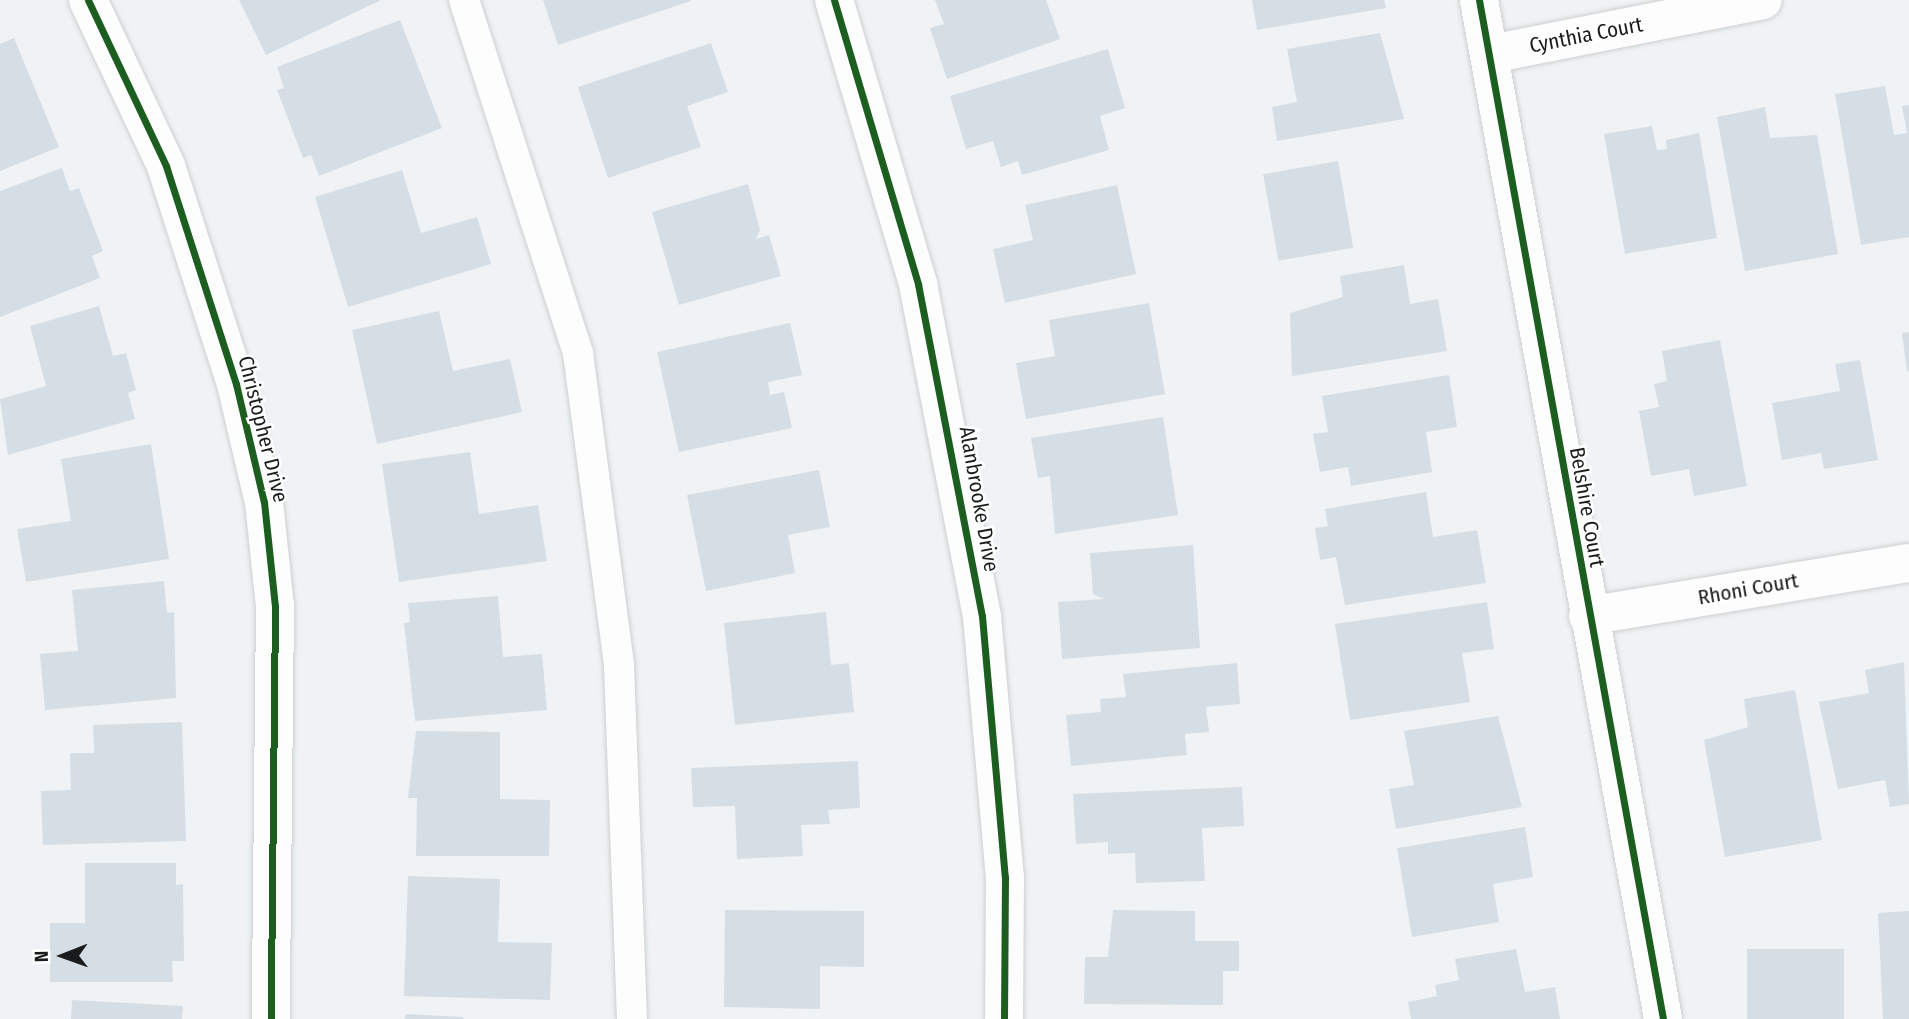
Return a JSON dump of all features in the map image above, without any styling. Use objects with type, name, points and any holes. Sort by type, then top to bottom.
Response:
[{"type":"street","name":"Christopher Drive","points":[[88,0],[166,166],[236,384],[264,502],[275,607],[271,1019]]},
{"type":"street","name":"Alanbrooke Drive","points":[[834,0],[918,284],[978,589],[1005,877],[1004,1019]]},
{"type":"street","name":"Belshire Court","points":[[1479,0],[1491,54],[1588,616],[1662,1019]]},
{"type":"street","name":"Cynthia Court","points":[[1491,54],[1763,0]]},
{"type":"street","name":"Rhoni Court","points":[[1588,616],[1909,564]]},
{"type":"lane","points":[[464,0],[578,353],[619,665],[632,1019]]},
{"type":"building","points":[[239,0],[381,0],[266,55]]},
{"type":"building","points":[[543,0],[691,0],[691,1],[558,45]]},
{"type":"building","points":[[935,0],[1046,0],[1060,39],[947,79],[930,28],[944,24]]},
{"type":"building","points":[[1252,0],[1384,0],[1386,8],[1257,30]]},
{"type":"building","points":[[400,20],[442,128],[319,176],[311,155],[303,158],[277,90],[284,88],[277,67]]},
{"type":"building","points":[[1380,33],[1404,119],[1277,141],[1272,107],[1297,102],[1287,49]]},
{"type":"building","points":[[14,38],[59,147],[0,171],[0,44]]},
{"type":"building","points":[[711,43],[728,92],[687,106],[701,147],[608,178],[578,87]]},
{"type":"building","points":[[1108,49],[1125,108],[1100,116],[1109,150],[1022,175],[1018,161],[1001,167],[993,141],[966,149],[950,96]]},
{"type":"building","points":[[1885,86],[1894,135],[1907,133],[1902,106],[1909,105],[1909,237],[1861,245],[1835,94]]},
{"type":"building","points":[[1765,107],[1770,138],[1817,135],[1838,254],[1745,271],[1717,117]]},
{"type":"building","points":[[1652,126],[1657,150],[1667,149],[1666,140],[1699,133],[1717,238],[1625,254],[1604,134]]},
{"type":"building","points":[[1338,161],[1353,248],[1278,261],[1263,174]]},
{"type":"building","points":[[62,168],[70,191],[79,188],[103,251],[92,256],[100,278],[0,317],[0,191]]},
{"type":"building","points":[[402,170],[421,233],[477,217],[491,264],[348,307],[315,197]]},
{"type":"building","points":[[748,184],[760,230],[756,239],[769,235],[781,276],[679,305],[652,212]]},
{"type":"building","points":[[1117,185],[1136,274],[1005,303],[993,249],[1033,240],[1025,205]]},
{"type":"building","points":[[1404,265],[1410,304],[1438,299],[1447,351],[1292,376],[1290,313],[1343,297],[1340,276]]},
{"type":"building","points":[[1149,303],[1165,394],[1026,419],[1016,363],[1055,356],[1049,320]]},
{"type":"building","points":[[99,306],[113,356],[126,353],[136,390],[128,393],[135,419],[8,455],[0,399],[46,386],[30,326]]},
{"type":"building","points":[[439,311],[453,371],[510,359],[522,412],[377,444],[352,330]]},
{"type":"building","points":[[790,323],[802,375],[768,382],[770,395],[784,392],[792,428],[679,452],[657,352]]},
{"type":"building","points":[[1909,332],[1909,371],[1907,371],[1902,333]]},
{"type":"building","points":[[1720,340],[1747,486],[1694,496],[1689,469],[1651,476],[1639,411],[1659,407],[1654,384],[1667,381],[1662,351]]},
{"type":"building","points":[[1860,360],[1878,460],[1824,469],[1821,453],[1782,460],[1772,403],[1840,391],[1835,364]]},
{"type":"building","points":[[1449,375],[1457,427],[1426,432],[1432,472],[1351,486],[1348,467],[1320,472],[1313,434],[1328,432],[1322,396]]},
{"type":"building","points":[[1163,417],[1178,515],[1055,534],[1050,476],[1038,478],[1031,438]]},
{"type":"building","points":[[151,444],[169,559],[26,582],[17,529],[71,521],[61,459]]},
{"type":"building","points":[[470,452],[479,514],[538,505],[547,561],[399,582],[382,464]]},
{"type":"building","points":[[819,470],[830,527],[788,535],[795,573],[706,591],[687,495]]},
{"type":"building","points":[[1426,492],[1433,537],[1477,530],[1486,583],[1345,605],[1336,557],[1320,560],[1315,528],[1328,526],[1325,509]]},
{"type":"building","points":[[1193,545],[1200,648],[1062,659],[1058,602],[1104,599],[1093,594],[1090,553]]},
{"type":"building","points":[[164,581],[167,613],[174,612],[176,698],[45,710],[40,654],[78,651],[72,590]]},
{"type":"building","points":[[498,596],[503,657],[542,654],[547,710],[415,721],[404,623],[410,622],[408,603]]},
{"type":"building","points":[[1487,602],[1494,649],[1462,653],[1470,702],[1350,720],[1335,624]]},
{"type":"building","points":[[826,612],[831,665],[849,663],[854,712],[735,725],[724,623]]},
{"type":"building","points":[[1904,662],[1909,804],[1890,807],[1885,780],[1838,789],[1819,702],[1869,693],[1865,670]]},
{"type":"building","points":[[1237,663],[1240,704],[1206,707],[1209,732],[1185,734],[1187,755],[1071,766],[1066,715],[1101,712],[1100,699],[1126,697],[1123,674]]},
{"type":"building","points":[[1795,690],[1822,840],[1725,857],[1704,740],[1748,727],[1744,699]]},
{"type":"building","points":[[1498,716],[1522,807],[1396,829],[1389,789],[1414,785],[1404,731]]},
{"type":"building","points":[[182,722],[186,841],[43,845],[41,791],[71,790],[70,753],[94,753],[93,725]]},
{"type":"building","points":[[416,731],[500,732],[500,799],[550,800],[549,856],[416,856],[417,798],[408,798]]},
{"type":"building","points":[[858,761],[860,808],[828,810],[830,824],[801,825],[803,856],[737,859],[735,806],[693,807],[691,768]]},
{"type":"building","points":[[1242,787],[1244,826],[1202,828],[1205,881],[1136,883],[1135,853],[1108,854],[1108,842],[1076,844],[1073,794]]},
{"type":"building","points":[[1525,827],[1533,877],[1493,884],[1499,922],[1412,937],[1397,848]]},
{"type":"building","points":[[85,863],[176,863],[176,885],[183,884],[184,961],[172,961],[173,982],[50,982],[50,923],[85,923]]},
{"type":"building","points":[[408,876],[500,879],[498,942],[552,943],[550,1000],[404,996]]},
{"type":"building","points":[[725,910],[864,911],[864,967],[820,966],[820,1009],[724,1007]]},
{"type":"building","points":[[1113,910],[1195,911],[1195,941],[1239,941],[1239,971],[1223,971],[1223,1005],[1084,1004],[1085,957],[1108,957]]},
{"type":"building","points":[[1909,911],[1909,1019],[1883,1019],[1878,913]]},
{"type":"building","points":[[1516,949],[1525,992],[1555,987],[1560,1019],[1411,1019],[1408,1002],[1437,996],[1435,985],[1459,980],[1455,959]]},
{"type":"building","points":[[1747,949],[1844,949],[1844,1019],[1747,1019]]},
{"type":"building","points":[[72,1000],[183,1006],[182,1019],[71,1019]]},
{"type":"building","points":[[406,1014],[464,1017],[405,1019]]},
{"type":"cycle path","points":[[88,0],[166,166],[236,384],[264,502],[275,606],[271,1019]]},
{"type":"cycle path","points":[[834,0],[918,284],[982,616],[1005,877],[1004,1019]]},
{"type":"cycle path","points":[[1479,0],[1663,1019]]}]
